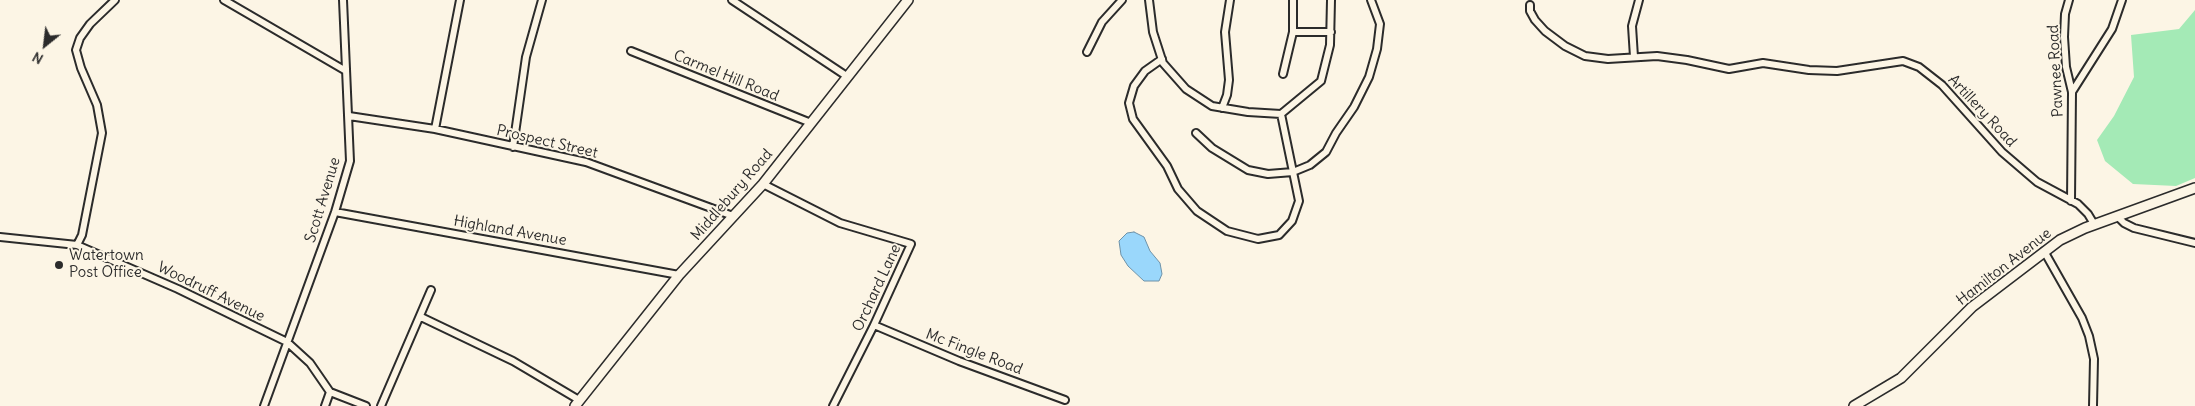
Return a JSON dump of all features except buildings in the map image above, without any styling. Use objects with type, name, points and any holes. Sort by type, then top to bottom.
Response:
[{"type":"street","points":[[77,245],[82,236],[102,133],[96,105],[76,50],[80,38],[90,24],[114,0]]},
{"type":"street","points":[[224,0],[346,71]]},
{"type":"street","name":"Scott Avenue","points":[[287,342],[336,212],[350,160],[343,0]]},
{"type":"street","points":[[435,129],[460,0]]},
{"type":"street","points":[[513,147],[526,56],[542,0]]},
{"type":"street","points":[[732,0],[848,77]]},
{"type":"street","name":"Middlebury Road","points":[[577,403],[679,275],[763,184],[908,0]]},
{"type":"street","points":[[1087,52],[1102,22],[1122,0]]},
{"type":"street","points":[[1149,0],[1153,32],[1162,59],[1186,89],[1212,106],[1248,112],[1281,114],[1321,81],[1330,45],[1331,0]]},
{"type":"street","points":[[1222,108],[1230,80],[1225,32],[1230,0]]},
{"type":"street","points":[[1283,74],[1293,32],[1293,0]]},
{"type":"street","points":[[1196,133],[1212,148],[1248,170],[1268,174],[1293,172],[1310,165],[1326,152],[1336,133],[1354,107],[1369,77],[1377,49],[1380,24],[1370,0]]},
{"type":"street","points":[[1634,57],[1632,26],[1639,0]]},
{"type":"street","name":"Pawnee Road","points":[[2068,0],[2064,37],[2066,67],[2072,92],[2071,201]]},
{"type":"street","points":[[2072,92],[2112,29],[2122,0]]},
{"type":"street","name":"Artillery Road","points":[[1530,5],[1530,11],[1545,32],[1565,46],[1585,56],[1608,59],[1657,56],[1729,69],[1763,63],[1809,70],[1836,71],[1903,61],[1919,67],[1942,85],[2002,152],[2037,182],[2083,208],[2094,224]]},
{"type":"street","points":[[1293,32],[1330,32]]},
{"type":"street","name":"Carmel Hill Road","points":[[631,51],[811,124]]},
{"type":"street","points":[[1162,59],[1145,71],[1134,86],[1129,103],[1133,119],[1167,166],[1178,189],[1197,211],[1227,231],[1258,239],[1279,235],[1292,221],[1299,201],[1281,114]]},
{"type":"street","name":"Prospect Street","points":[[348,116],[435,129],[586,162],[733,216]]},
{"type":"street","name":"Orchard Lane","points":[[763,184],[840,223],[911,244],[874,325],[833,406]]},
{"type":"street","name":"Hamilton Avenue","points":[[1854,406],[1901,378],[1972,307],[2044,251],[2071,234],[2094,224],[2195,188]]},
{"type":"street","name":"Highland Avenue","points":[[336,212],[679,275]]},
{"type":"street","points":[[2117,216],[2124,224],[2134,228],[2195,243]]},
{"type":"street","name":"Woodruff Avenue","points":[[0,237],[77,245],[178,289],[287,342],[310,364],[330,392]]},
{"type":"street","points":[[2044,251],[2082,318],[2089,336],[2094,359],[2093,406]]},
{"type":"street","points":[[381,406],[421,317],[431,290]]},
{"type":"street","points":[[421,317],[513,361],[577,403]]},
{"type":"street","name":"Mc Fingle Road","points":[[874,325],[959,361],[1065,400]]},
{"type":"street","points":[[264,406],[287,342]]},
{"type":"street","points":[[325,406],[330,392],[366,406]]},
{"type":"green space","points":[[2195,10],[2195,178],[2176,186],[2133,184],[2105,161],[2097,140],[2114,116],[2134,77],[2131,35],[2179,29]]},
{"type":"water","points":[[1134,232],[1144,237],[1150,251],[1160,263],[1162,274],[1159,281],[1144,281],[1128,266],[1121,255],[1119,241],[1127,233]]},
{"type":"place","name":"Watertown Post Office","points":[[59,265]]}]
